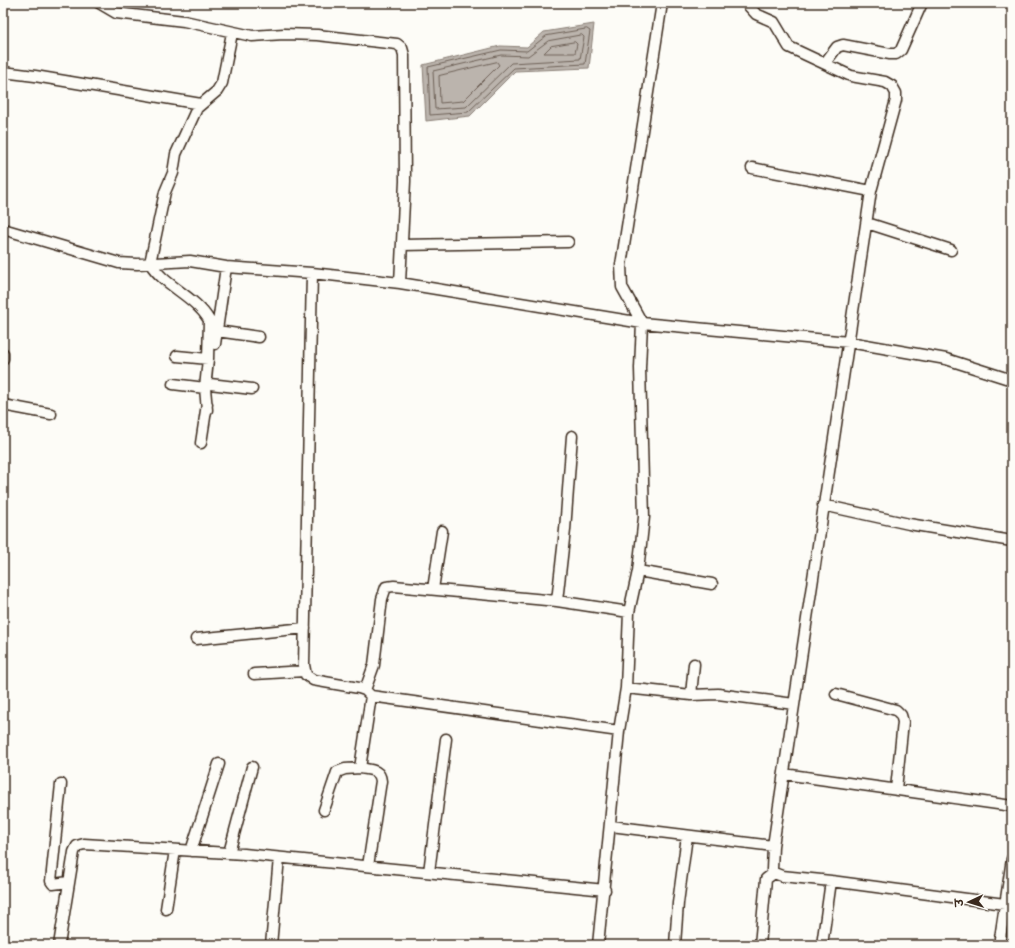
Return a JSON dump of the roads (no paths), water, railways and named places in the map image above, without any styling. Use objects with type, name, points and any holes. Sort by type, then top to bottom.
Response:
[{"type":"street","points":[[99,3],[116,13],[184,21],[232,33],[252,36],[284,34],[317,35],[397,44],[402,48],[404,55],[405,181],[400,283]]},
{"type":"street","points":[[598,945],[605,890],[619,731],[626,688],[629,612],[638,571],[644,517],[640,368],[642,323],[622,287],[620,265],[662,3]]},
{"type":"street","points":[[746,3],[756,14],[774,22],[789,47],[852,76],[885,82],[892,86],[896,93],[896,100],[871,191],[773,846],[772,870],[774,873]]},
{"type":"street","points":[[825,63],[837,47],[843,44],[896,54],[901,50],[922,3]]},
{"type":"street","points":[[201,443],[207,410],[209,320],[188,298],[157,272],[150,263],[164,192],[172,173],[176,154],[201,104],[217,91],[222,84],[232,33]]},
{"type":"street","points":[[3,72],[201,104]]},
{"type":"street","points":[[752,168],[871,191]]},
{"type":"street","points":[[866,223],[951,250]]},
{"type":"street","points":[[3,229],[58,246],[119,262],[150,263],[190,261],[226,267],[312,273],[400,283],[642,323],[849,342],[946,359],[1012,380]]},
{"type":"street","points":[[402,245],[568,242]]},
{"type":"street","points":[[207,386],[217,331],[226,267]]},
{"type":"street","points":[[312,273],[305,628],[305,671],[308,678],[368,693],[619,731]]},
{"type":"street","points":[[217,331],[259,337]]},
{"type":"street","points":[[3,353],[3,359]]},
{"type":"street","points":[[177,356],[208,359]]},
{"type":"street","points":[[173,384],[252,389]]},
{"type":"street","points":[[3,405],[51,414]]},
{"type":"street","points":[[557,601],[566,530],[572,436]]},
{"type":"street","points":[[824,505],[909,524],[1012,541]]},
{"type":"street","points":[[433,589],[442,531]]},
{"type":"street","points":[[638,571],[712,584]]},
{"type":"street","points":[[360,768],[368,693],[374,665],[382,599],[386,587],[394,586],[433,589],[557,601],[629,612]]},
{"type":"street","points":[[196,639],[305,628]]},
{"type":"street","points":[[691,695],[694,664]]},
{"type":"street","points":[[254,674],[305,671]]},
{"type":"street","points":[[626,688],[691,695],[718,694],[794,704]]},
{"type":"street","points":[[836,694],[896,710],[901,715],[903,722],[896,789]]},
{"type":"street","points":[[430,872],[446,740]]},
{"type":"street","points":[[191,851],[220,764]]},
{"type":"street","points":[[229,853],[252,767]]},
{"type":"street","points":[[324,810],[337,772],[345,769],[360,768],[378,772],[381,775],[368,866]]},
{"type":"street","points":[[784,774],[1012,806]]},
{"type":"street","points":[[61,784],[51,881],[53,884],[57,885],[69,882]]},
{"type":"street","points":[[611,826],[773,846]]},
{"type":"street","points":[[675,945],[678,903],[687,836]]},
{"type":"street","points":[[59,945],[74,852],[78,846],[84,844],[229,853],[605,890]]},
{"type":"street","points":[[166,909],[175,850]]},
{"type":"street","points":[[271,945],[279,858]]},
{"type":"street","points":[[999,945],[1009,905],[1012,858]]},
{"type":"street","points":[[774,873],[782,876],[831,881],[1009,905]]},
{"type":"street","points":[[760,945],[766,879],[774,873]]},
{"type":"street","points":[[822,945],[831,881]]},
{"type":"water","points":[[594,24],[589,68],[515,71],[470,116],[426,121],[423,65],[500,46],[527,47],[544,32]]}]
